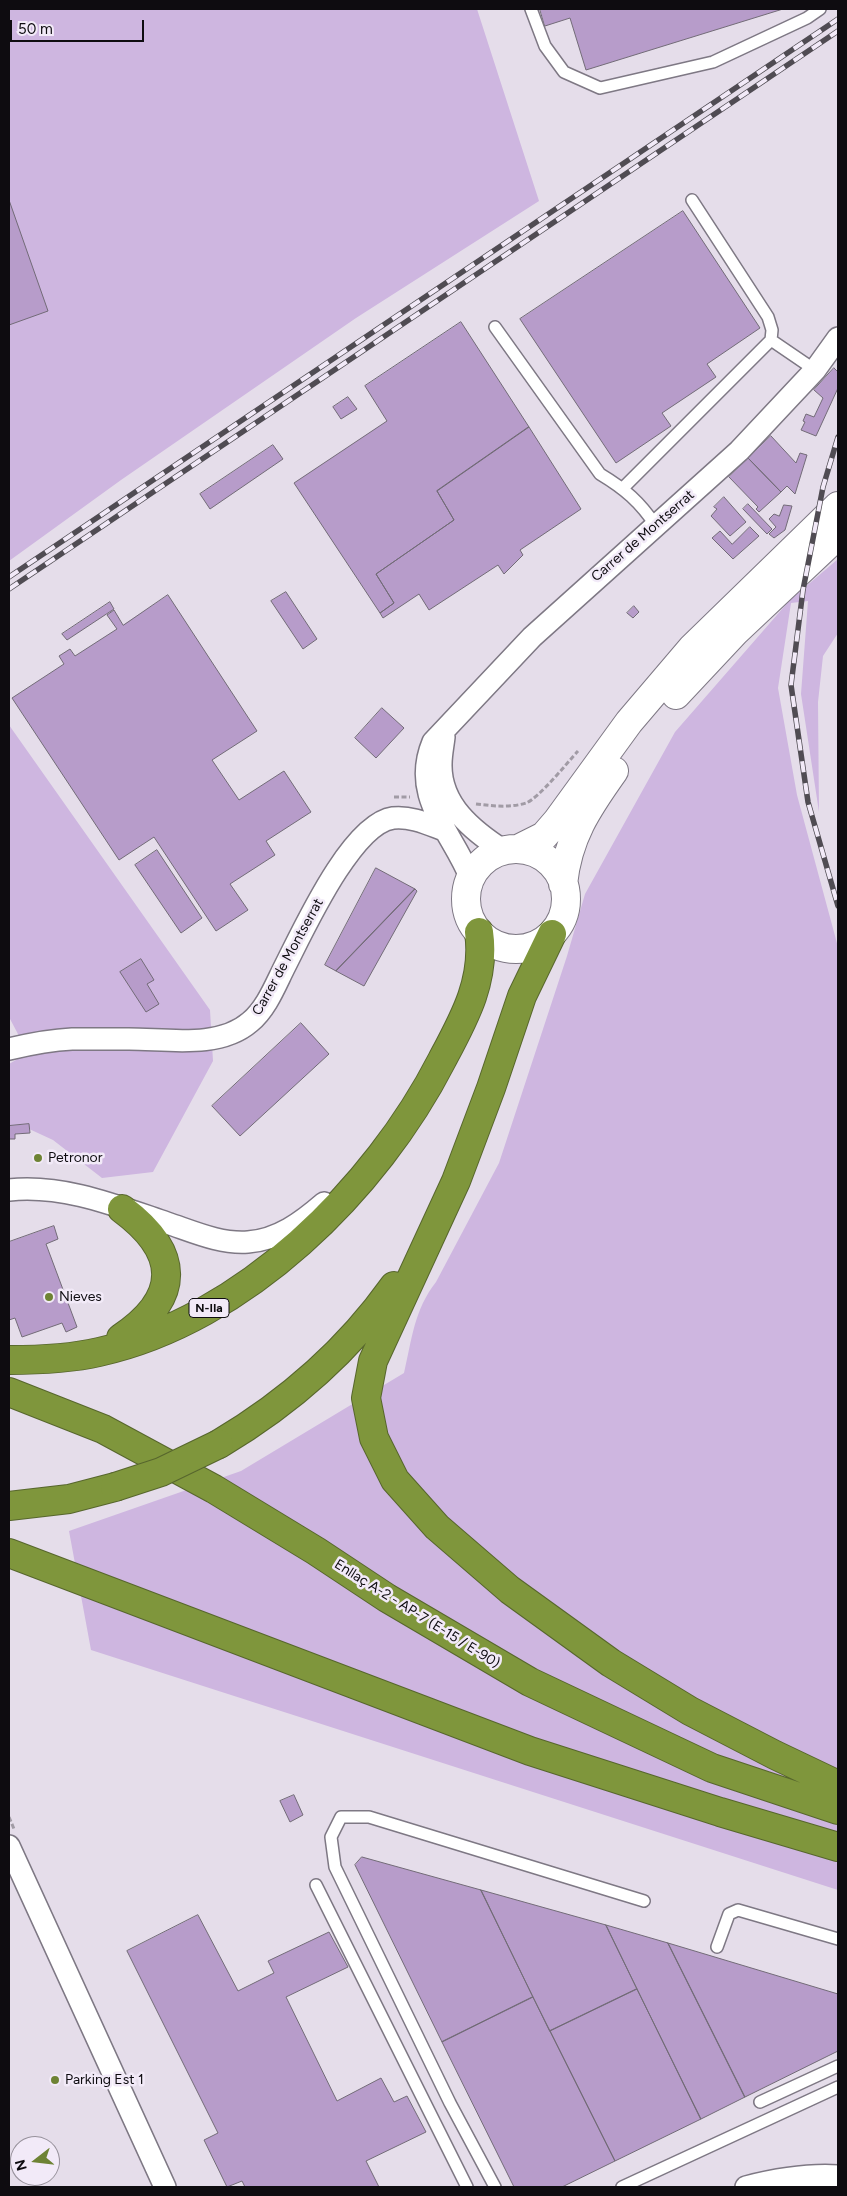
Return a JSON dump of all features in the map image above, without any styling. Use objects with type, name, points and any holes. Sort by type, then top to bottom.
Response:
[{"type":"highway","name":"N-IIa","points":[[9,1360],[50,1359],[100,1352],[128,1344],[169,1328],[242,1289],[303,1241],[340,1204],[367,1172],[404,1123],[427,1088],[453,1039],[478,980],[482,952],[479,932]]},
{"type":"highway","points":[[552,934],[522,996],[491,1088],[450,1193],[373,1361],[366,1398],[374,1438],[395,1480],[437,1527],[510,1590],[611,1663],[690,1711],[775,1755],[838,1784]]},
{"type":"highway","points":[[9,1506],[33,1505],[69,1499],[161,1472],[219,1444],[274,1409],[326,1366],[370,1318],[393,1288],[450,1193]]},
{"type":"highway","points":[[100,1352],[148,1317],[158,1305],[166,1279],[163,1259],[155,1241],[139,1222],[122,1209]]},
{"type":"highway","name":"Enllaç A-2 - AP-7 (E-15 / E-90)","points":[[9,1392],[103,1429],[214,1489],[316,1551],[388,1598],[530,1682],[712,1768],[838,1810]]},
{"type":"highway","points":[[9,1553],[530,1751],[720,1812],[838,1847]]},
{"type":"main road","name":"N-IIa","points":[[552,934],[541,942],[515,949],[501,947],[489,941],[479,932],[472,922],[466,899],[471,879],[479,865],[488,858],[544,836],[629,722],[692,648],[838,506]]},
{"type":"main road","points":[[552,934],[564,910],[563,884],[571,842],[581,821],[629,750],[692,676],[838,534]]},
{"type":"main road","points":[[511,850],[530,851],[551,863],[563,884]]},
{"type":"street","name":"Carrer de Montserrat","points":[[471,879],[464,862],[435,813],[425,781],[426,757],[433,742],[532,637],[739,451],[815,370],[838,338]]},
{"type":"street","points":[[445,731],[441,763],[442,778],[451,802],[464,821],[481,836],[511,850]]},
{"type":"street","name":"Carrer de Montserrat","points":[[9,1050],[45,1041],[214,1038],[238,1031],[252,1021],[269,997],[327,887],[353,847],[377,824],[392,818],[414,818],[444,830]]},
{"type":"street","points":[[9,1190],[27,1188],[59,1191],[218,1239],[241,1242],[261,1240],[285,1232],[306,1219],[350,1180],[367,1172]]},
{"type":"street","points":[[9,1846],[165,2187]]},
{"type":"street","points":[[746,2187],[775,2180],[813,2175],[838,2176]]},
{"type":"lane","points":[[531,9],[545,46],[564,72],[600,88],[713,62],[807,18],[820,9]]},
{"type":"lane","points":[[623,488],[770,340],[772,330],[768,317],[692,200]]},
{"type":"lane","points":[[495,327],[600,474],[623,488],[642,505],[656,526]]},
{"type":"lane","points":[[770,340],[815,370]]},
{"type":"lane","points":[[495,2187],[450,2103],[335,1867],[331,1837],[342,1817],[369,1817],[644,1901]]},
{"type":"lane","points":[[316,1885],[467,2187]]},
{"type":"lane","points":[[717,1947],[728,1914],[738,1910],[838,1940]]},
{"type":"lane","points":[[760,2102],[838,2066]]},
{"type":"lane","points":[[622,2187],[838,2087]]},
{"type":"shaded area","points":[[9,9],[477,9],[539,201],[356,318],[121,480],[9,561]]},
{"type":"shaded area","points":[[838,559],[838,633],[823,656],[818,702],[819,812],[801,694],[808,601],[791,603],[778,688],[797,795],[838,947],[838,1890],[91,1650],[69,1531],[241,1471],[404,1373],[418,1314],[499,1163],[567,956],[585,894],[675,732],[790,600]]},
{"type":"shaded area","points":[[9,725],[210,1010],[213,1061],[153,1172],[102,1178],[53,1140],[27,1128],[9,1127],[9,1064],[28,1053],[9,1017]]},
{"type":"building","points":[[540,9],[783,9],[586,70],[570,18],[545,26]]},
{"type":"building","points":[[9,200],[48,311],[9,325]]},
{"type":"building","points":[[683,211],[760,328],[707,364],[716,377],[662,413],[671,426],[616,463],[520,319]]},
{"type":"building","points":[[461,322],[529,427],[437,491],[454,520],[376,574],[394,603],[380,613],[294,483],[387,421],[365,386]]},
{"type":"building","points":[[834,368],[838,372],[838,388],[816,436],[801,430],[805,422],[803,421],[806,414],[814,417],[823,398],[814,390]]},
{"type":"building","points":[[348,397],[357,409],[341,419],[333,407]]},
{"type":"building","points":[[529,427],[581,509],[520,550],[523,555],[504,574],[498,565],[429,610],[419,594],[383,618],[380,613],[394,603],[376,574],[454,520],[437,491]]},
{"type":"building","points":[[771,436],[796,463],[800,453],[807,455],[795,494],[787,486],[781,492],[748,458]]},
{"type":"building","points":[[273,445],[283,459],[210,509],[200,494]]},
{"type":"building","points":[[748,458],[781,492],[759,512],[756,509],[758,507],[729,477]]},
{"type":"building","points":[[724,497],[746,522],[730,536],[711,516],[717,509],[714,507]]},
{"type":"building","points":[[748,504],[772,529],[767,534],[743,509]]},
{"type":"building","points":[[784,505],[792,506],[785,530],[774,538],[769,534],[776,527],[769,519],[774,514],[779,516]]},
{"type":"building","points":[[750,527],[759,536],[733,559],[712,538],[720,531],[732,544]]},
{"type":"building","points":[[286,592],[317,639],[303,649],[271,601]]},
{"type":"building","points":[[168,595],[257,731],[212,760],[239,800],[284,771],[311,812],[266,841],[275,855],[230,884],[248,910],[216,931],[154,837],[119,860],[12,698],[64,664],[59,656],[70,649],[75,656],[117,629],[107,615],[114,610],[123,625]]},
{"type":"building","points":[[110,602],[114,609],[67,640],[62,634]]},
{"type":"building","points":[[634,606],[639,612],[633,618],[627,613]]},
{"type":"building","points":[[382,708],[404,728],[376,758],[355,738]]},
{"type":"building","points":[[157,850],[202,918],[181,933],[135,865]]},
{"type":"building","points":[[376,868],[415,889],[336,971],[325,965]]},
{"type":"building","points":[[415,889],[417,891],[364,986],[336,971]]},
{"type":"building","points":[[141,959],[154,980],[147,984],[159,1004],[146,1012],[120,972]]},
{"type":"building","points":[[301,1023],[329,1054],[240,1136],[212,1106]]},
{"type":"building","points":[[29,1124],[30,1133],[15,1134],[15,1139],[9,1139],[9,1126]]},
{"type":"building","points":[[54,1226],[58,1239],[46,1244],[77,1327],[66,1332],[62,1323],[22,1337],[15,1318],[9,1320],[9,1242]]},
{"type":"building","points":[[294,1795],[303,1815],[290,1822],[280,1801]]},
{"type":"building","points":[[362,1857],[481,1890],[533,1997],[442,2042],[355,1865]]},
{"type":"building","points":[[481,1890],[606,1925],[637,1989],[550,2031]]},
{"type":"building","points":[[198,1915],[238,1991],[274,1973],[268,1961],[329,1932],[348,1967],[286,1997],[337,2101],[381,2078],[394,2102],[407,2096],[426,2132],[366,2161],[379,2187],[245,2187],[242,2181],[227,2187],[204,2140],[218,2133],[127,1951]]},
{"type":"building","points":[[606,1925],[668,1943],[745,2097],[701,2119]]},
{"type":"building","points":[[668,1943],[838,1994],[838,2051],[745,2097]]},
{"type":"building","points":[[637,1989],[701,2119],[615,2161],[550,2031]]},
{"type":"building","points":[[533,1997],[615,2161],[562,2187],[514,2187],[442,2042]]},
{"type":"railway","points":[[9,577],[838,19]]},
{"type":"railway","points":[[9,589],[838,31]]},
{"type":"railway","points":[[838,437],[823,487],[803,590],[791,685],[808,802],[838,906]]},
{"type":"place","name":"Petronor","points":[[38,1158]]},
{"type":"place","name":"Nieves","points":[[49,1297]]},
{"type":"place","name":"Parking Est 1","points":[[55,2080]]}]
